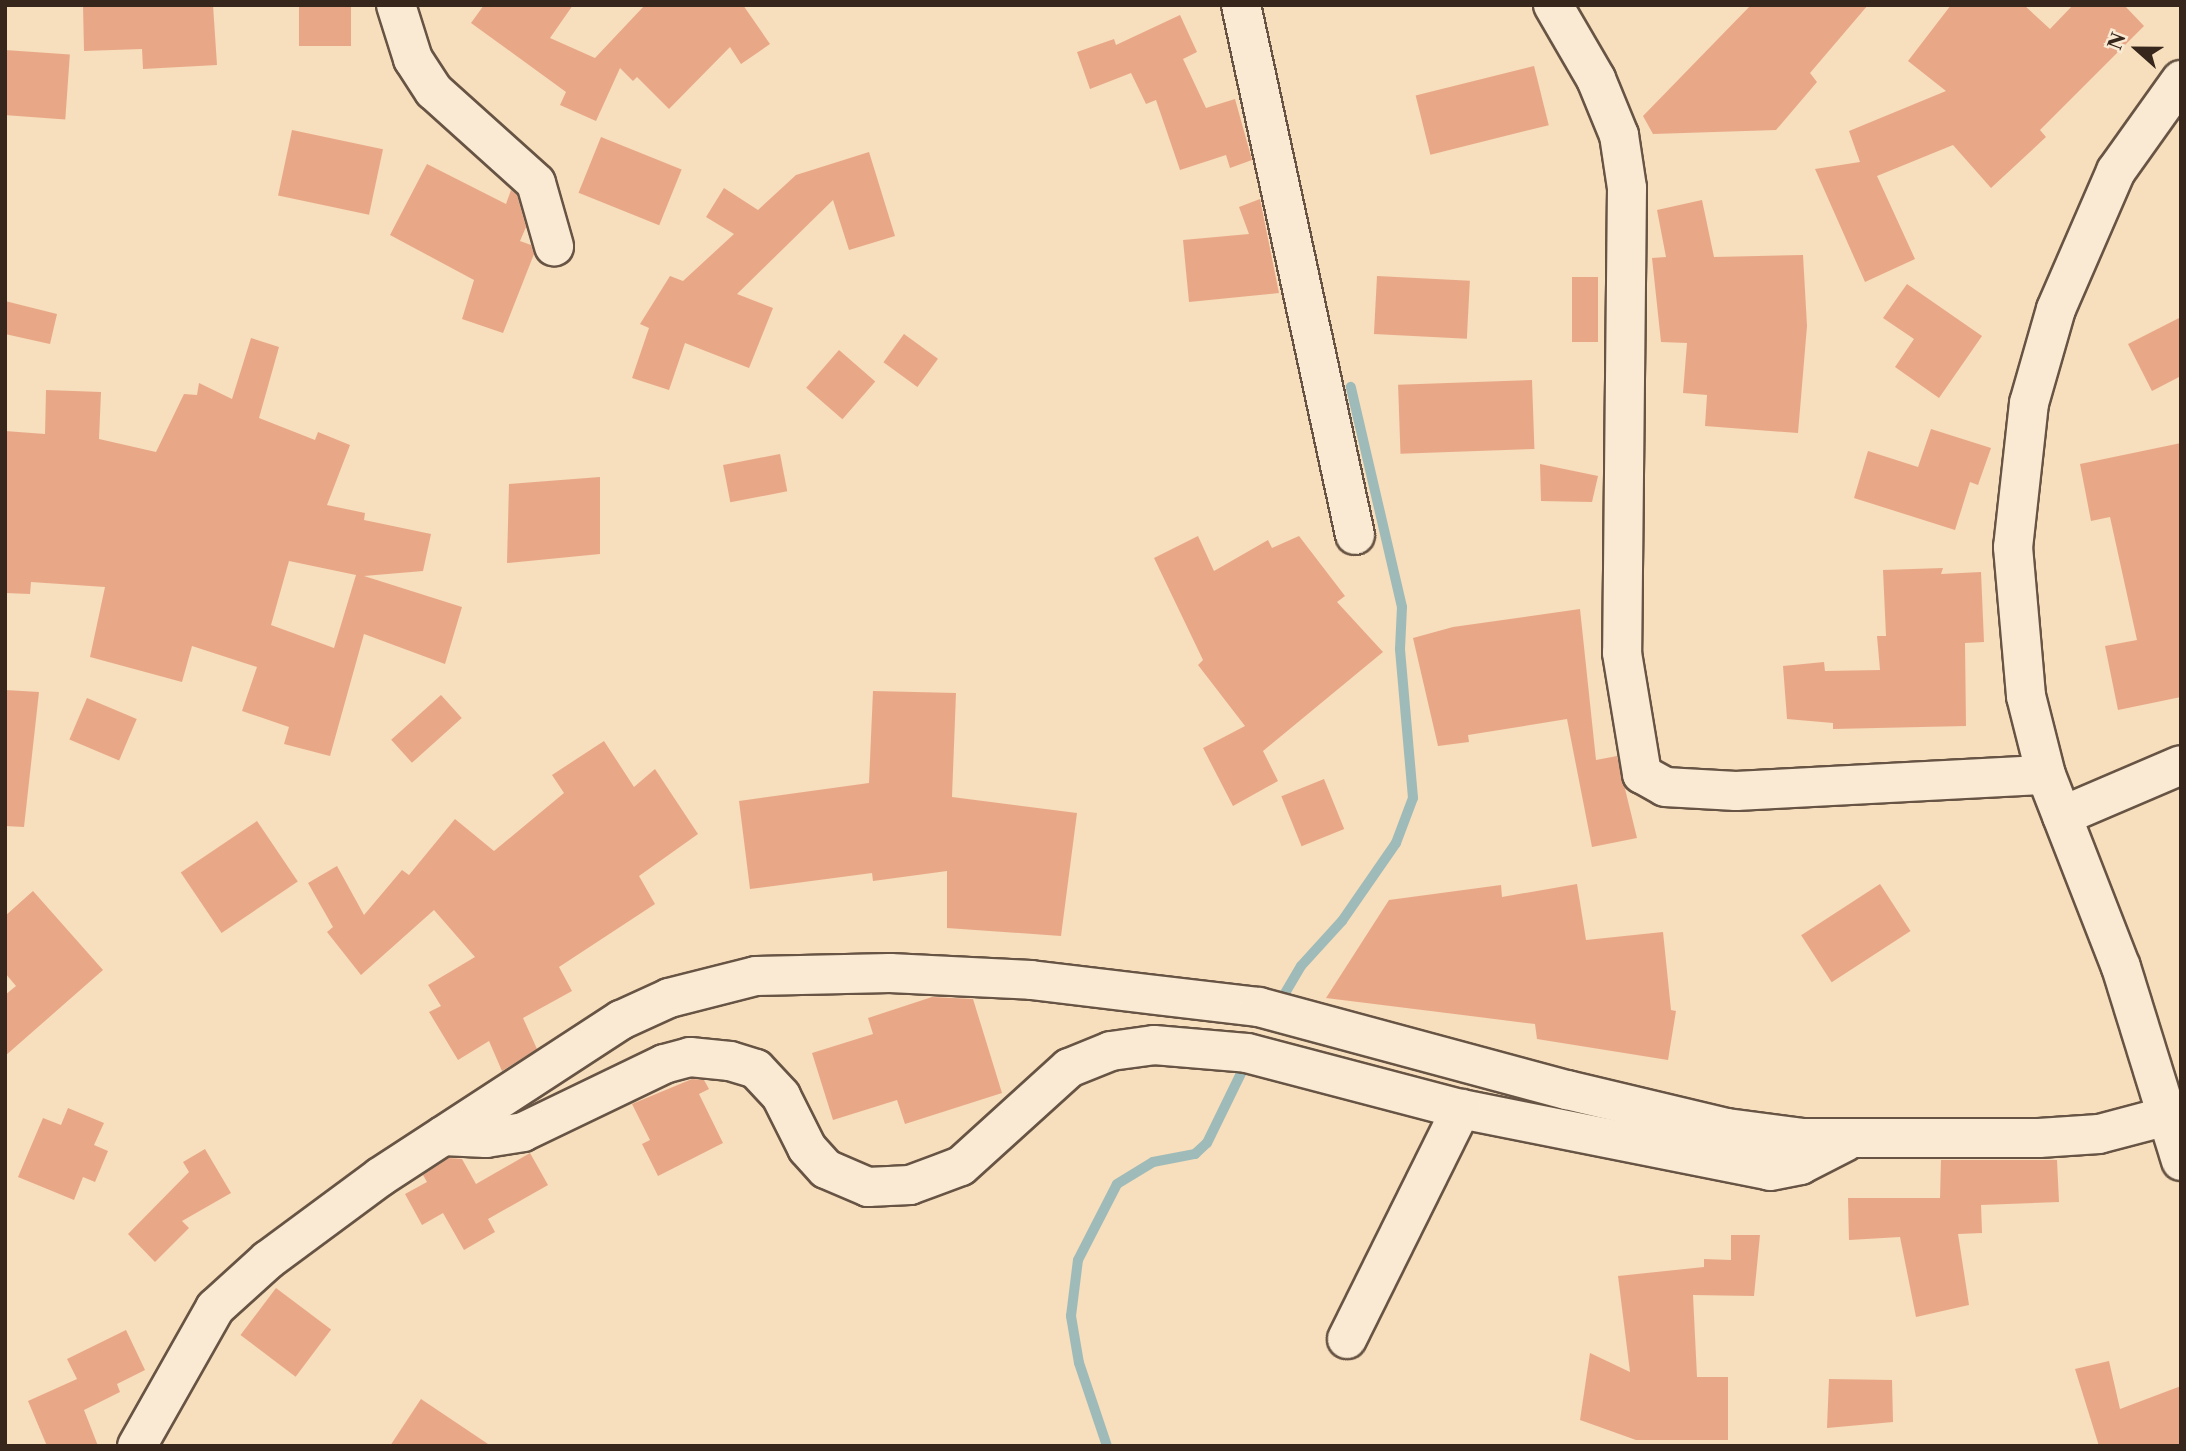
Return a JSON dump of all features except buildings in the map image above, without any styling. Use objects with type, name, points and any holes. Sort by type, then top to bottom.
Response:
[{"type":"street","points":[[396,5],[413,60],[434,91],[537,183],[554,246]]},
{"type":"street","points":[[1241,5],[1355,535]]},
{"type":"street","points":[[1553,5],[1610,112],[1627,188],[1622,653],[1642,774],[1665,787],[1736,791],[2046,775]]},
{"type":"street","points":[[2181,80],[2116,170],[2084,237],[2029,402],[2013,547],[2017,633],[2046,775],[2116,955],[2181,1161]]},
{"type":"street","points":[[2062,816],[2181,765]]},
{"type":"street","points":[[136,1446],[166,1400],[189,1347],[237,1283],[443,1136],[621,1020],[669,998],[756,976],[890,972],[1031,980],[1275,1011],[1727,1128],[1847,1141],[2099,1134],[2167,1116]]},
{"type":"street","points":[[443,1136],[486,1138],[523,1132],[664,1064],[690,1057],[730,1061],[756,1069],[773,1087],[807,1148],[826,1169],[869,1187],[910,1185],[961,1166],[1069,1068],[1111,1051],[1154,1045],[1263,1058],[1461,1109],[1770,1171],[1800,1165],[1847,1141]]},
{"type":"street","points":[[1348,1339],[1461,1109]]},
{"type":"waterway","points":[[1278,1005],[1301,966],[1342,921],[1396,843],[1413,798],[1400,649],[1402,607],[1351,387]]},
{"type":"waterway","points":[[1107,1446],[1079,1363],[1071,1316],[1078,1260],[1117,1184],[1153,1162],[1195,1154],[1207,1143],[1247,1061]]}]
